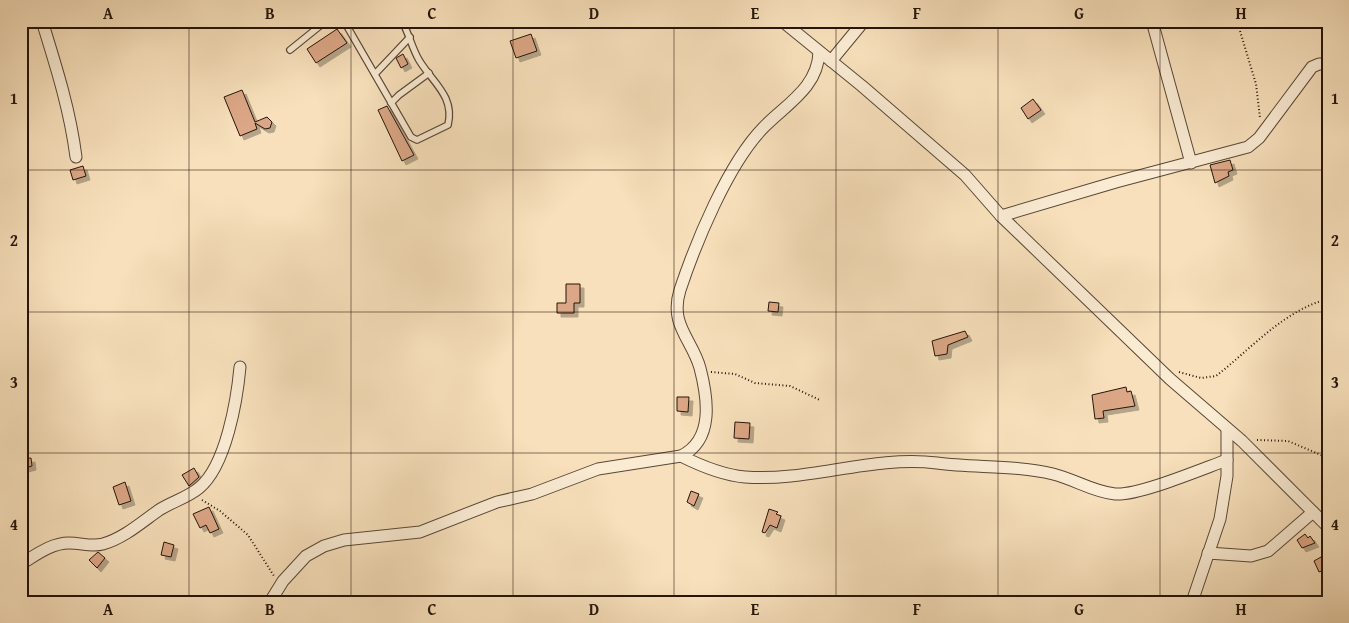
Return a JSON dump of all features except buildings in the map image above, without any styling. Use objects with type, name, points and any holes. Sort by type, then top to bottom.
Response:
[{"type":"street","points":[[42,21],[64,92],[72,124],[76,157]]},
{"type":"street","points":[[782,21],[965,175],[1001,216],[1170,379],[1242,441],[1328,527]]},
{"type":"street","points":[[831,61],[864,21]]},
{"type":"street","points":[[1152,21],[1191,163]]},
{"type":"street","points":[[270,602],[283,581],[306,556],[324,546],[344,540],[420,532],[497,502],[532,494],[598,469],[680,456],[690,451],[703,433],[706,408],[700,368],[678,322],[678,296],[686,272],[737,162],[759,132],[804,90],[819,64],[820,52]]},
{"type":"street","points":[[1001,216],[1254,144],[1312,67],[1319,64],[1328,64]]},
{"type":"street","points":[[21,564],[53,545],[70,543],[91,546],[118,538],[162,508],[200,488],[207,478],[230,430],[236,404],[240,367]]},
{"type":"street","points":[[1192,602],[1220,519],[1224,499],[1228,429]]},
{"type":"street","points":[[680,456],[702,466],[744,477],[803,476],[893,463],[936,463],[1034,470],[1054,474],[1115,494],[1158,484],[1227,460]]},
{"type":"street","points":[[1208,553],[1250,556],[1268,551],[1313,512]]},
{"type":"lane","points":[[290,50],[326,21]]},
{"type":"lane","points":[[380,21],[346,23],[391,103],[414,139],[425,138],[448,125],[450,117],[448,102],[438,83],[416,55],[402,21]]},
{"type":"lane","points":[[375,74],[410,37]]},
{"type":"lane","points":[[391,103],[429,73]]},
{"type":"path","points":[[1237,21],[1256,84],[1260,119]]},
{"type":"path","points":[[1173,369],[1201,378],[1216,376],[1290,315],[1312,303],[1328,299]]},
{"type":"path","points":[[700,368],[714,372],[735,374],[756,384],[790,386],[820,400]]},
{"type":"path","points":[[1242,441],[1288,441],[1328,458]]},
{"type":"path","points":[[190,494],[220,512],[248,536],[259,550],[271,574],[283,581]]}]
